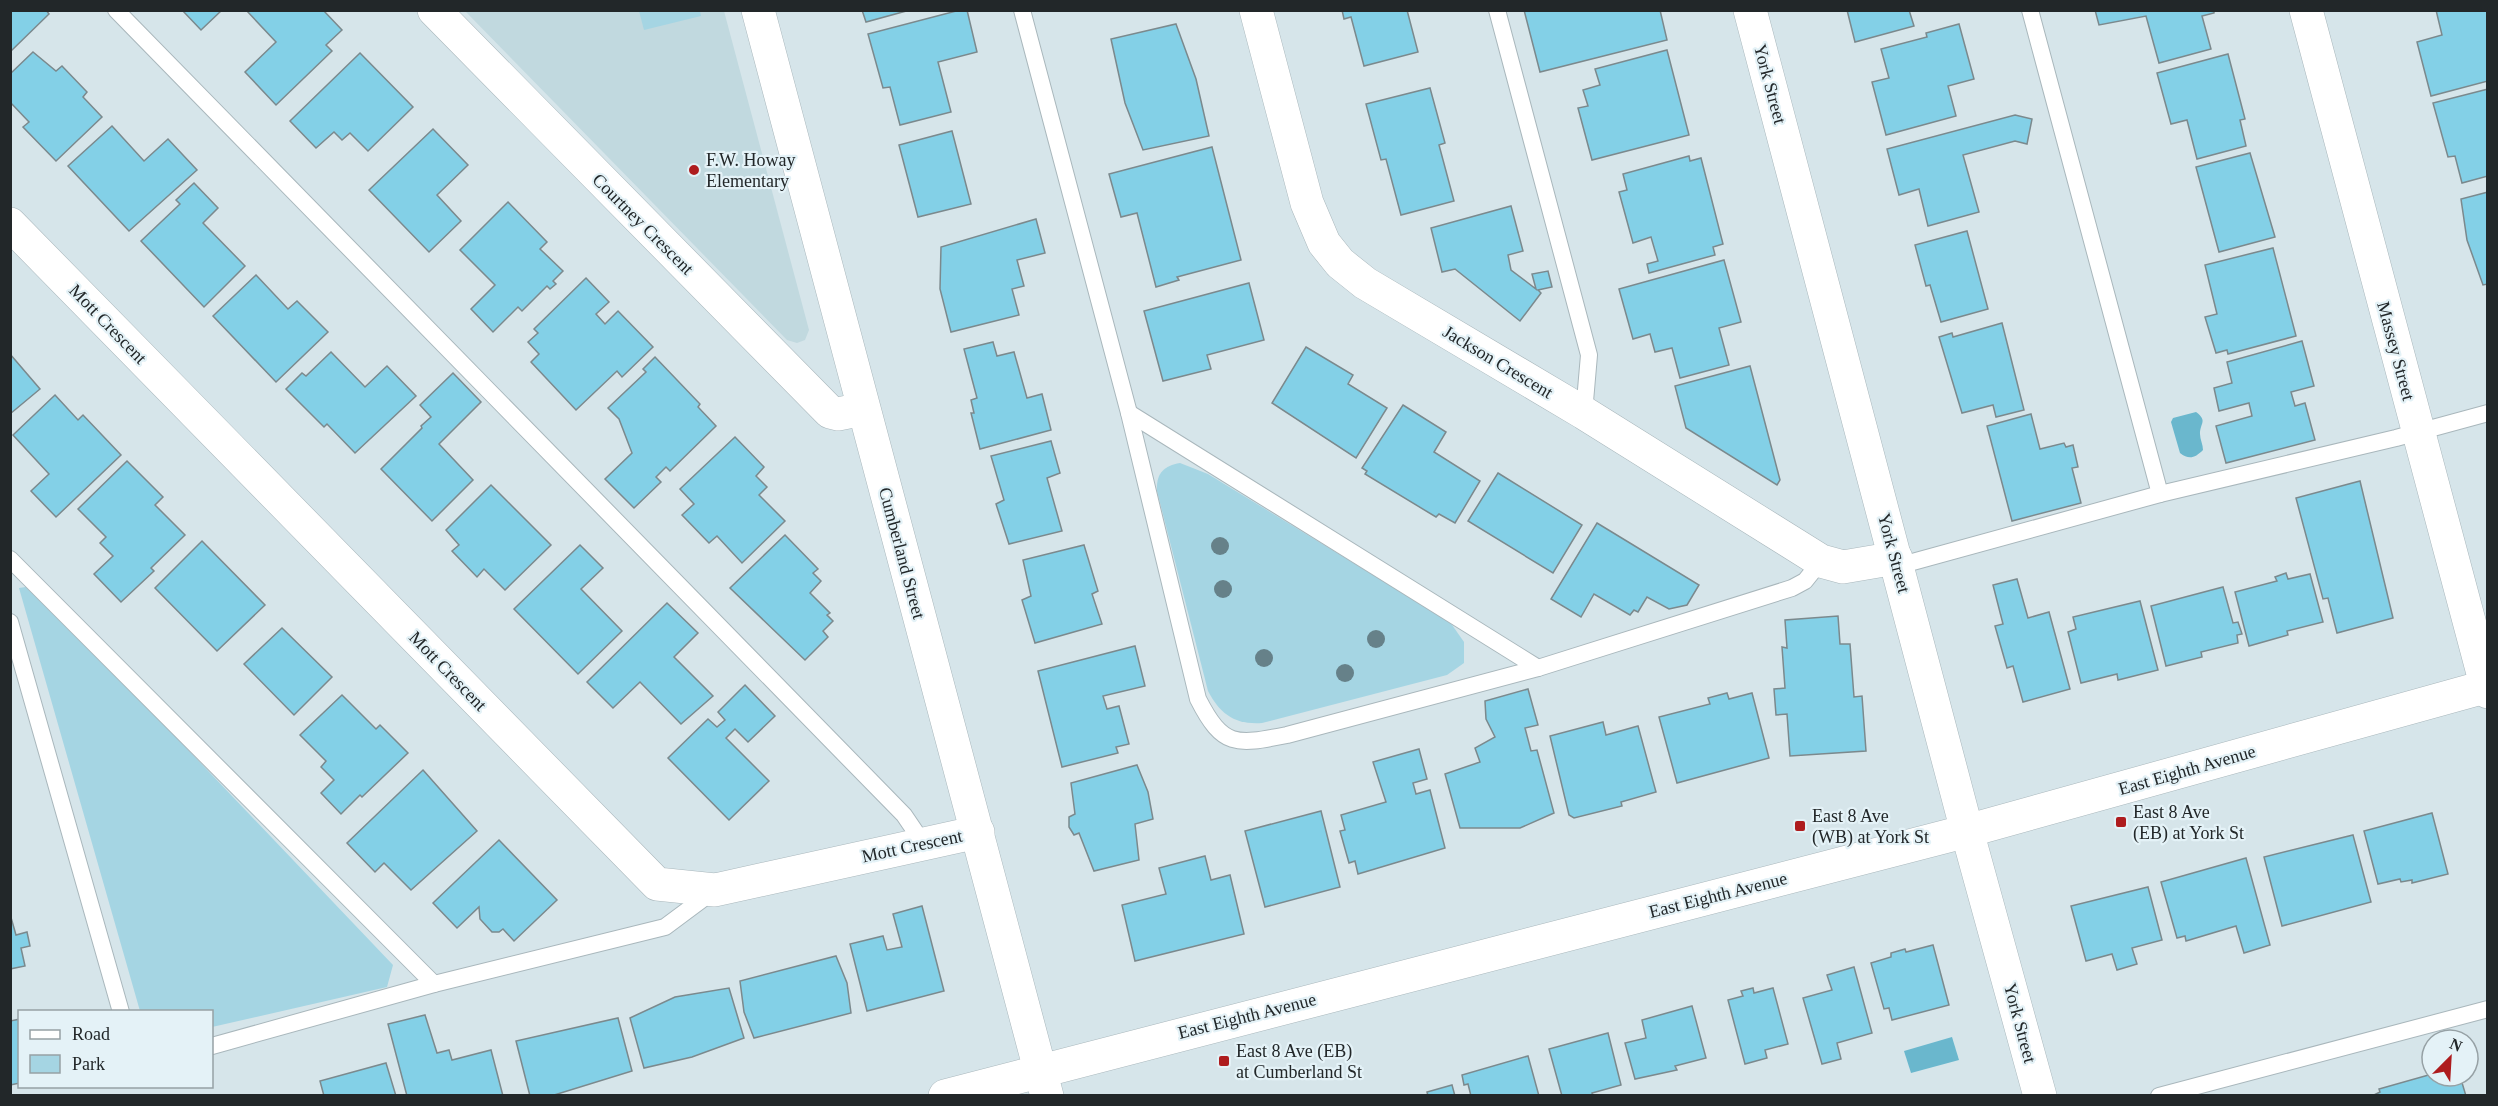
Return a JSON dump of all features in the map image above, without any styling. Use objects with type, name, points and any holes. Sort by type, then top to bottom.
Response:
[{"type":"street","name":"Courtney Crescent","points":[[434,10],[830,412],[838,414],[863,409]]},
{"type":"street","name":"Cumberland Street","points":[[758,10],[1044,1082]]},
{"type":"street","name":"Jackson Crescent","points":[[1256,10],[1306,203],[1324,243],[1340,263],[1365,283],[1584,413],[1821,561],[1843,567],[1897,562]]},
{"type":"street","name":"York Street","points":[[1750,10],[1967,831],[2040,1095]]},
{"type":"street","name":"Massey Street","points":[[2306,10],[2487,688]]},
{"type":"street","name":"Mott Crescent","points":[[10,224],[657,884],[715,890],[978,832]]},
{"type":"street","name":"East Eighth Avenue","points":[[945,1095],[1044,1082],[2487,688]]},
{"type":"lane","points":[[116,10],[904,814],[923,843]]},
{"type":"lane","points":[[1022,10],[1129,413],[1198,699],[1212,725],[1229,738],[1253,741],[1287,735],[1538,668],[1792,588],[1805,581],[1821,561]]},
{"type":"lane","points":[[1497,10],[1589,356],[1584,413]]},
{"type":"lane","points":[[2030,10],[2160,494]]},
{"type":"lane","points":[[1129,413],[1538,668]]},
{"type":"lane","points":[[1897,562],[2487,413]]},
{"type":"lane","points":[[10,559],[434,984]]},
{"type":"lane","points":[[10,622],[121,1010]]},
{"type":"lane","points":[[213,1046],[434,984],[665,927],[715,890]]},
{"type":"lane","points":[[2159,1095],[2487,1009]]},
{"type":"shaded area","name":"F.W. Howay Elementary","points":[[465,11],[724,11],[809,330],[805,340],[797,343],[787,340]]},
{"type":"shaded area","points":[[2196,412],[2203,420],[2200,434],[2203,450],[2189,457],[2180,453],[2171,422],[2173,418]]},
{"type":"shaded area","points":[[1952,1037],[1959,1060],[1911,1073],[1904,1051]]},
{"type":"green space","points":[[639,11],[700,11],[701,16],[644,30]]},
{"type":"green space","points":[[1180,463],[1208,474],[1450,622],[1464,642],[1464,663],[1447,675],[1262,723],[1236,720],[1223,712],[1208,691],[1157,491],[1159,475],[1169,466]]},
{"type":"green space","points":[[32,586],[393,965],[387,987],[213,1027],[213,1010],[140,1010],[19,588]]},
{"type":"building","points":[[10,10],[46,10],[49,14],[10,52]]},
{"type":"building","points":[[182,10],[222,10],[201,30]]},
{"type":"building","points":[[246,10],[323,10],[342,30],[326,45],[332,51],[276,105],[245,72],[276,42]]},
{"type":"building","points":[[862,10],[910,10],[866,22]]},
{"type":"building","points":[[967,10],[977,52],[938,62],[951,112],[900,125],[890,87],[883,88],[868,34]]},
{"type":"building","points":[[1342,10],[1407,10],[1418,52],[1364,66],[1351,17],[1344,19]]},
{"type":"building","points":[[1524,10],[1660,10],[1667,40],[1540,72]]},
{"type":"building","points":[[1847,10],[1909,10],[1914,26],[1855,42]]},
{"type":"building","points":[[2095,10],[2214,10],[2214,13],[2202,16],[2211,49],[2159,63],[2146,16],[2099,25]]},
{"type":"building","points":[[2436,10],[2488,10],[2488,81],[2431,96],[2417,42],[2442,35]]},
{"type":"building","points":[[1176,24],[1196,79],[1209,136],[1143,150],[1125,103],[1111,39]]},
{"type":"building","points":[[1959,24],[1974,79],[1948,86],[1956,116],[1886,135],[1872,82],[1889,78],[1881,49],[1927,37],[1926,33]]},
{"type":"building","points":[[1667,50],[1689,135],[1592,160],[1578,108],[1588,106],[1583,90],[1600,85],[1595,69]]},
{"type":"building","points":[[33,52],[56,71],[62,66],[87,92],[83,97],[102,117],[56,161],[23,127],[29,122],[10,102],[10,74]]},
{"type":"building","points":[[360,53],[413,107],[368,151],[350,133],[342,140],[334,132],[316,148],[290,121]]},
{"type":"building","points":[[2228,54],[2245,119],[2240,120],[2246,146],[2197,159],[2187,120],[2171,124],[2157,73]]},
{"type":"building","points":[[1430,88],[1445,143],[1439,145],[1454,201],[1401,215],[1386,159],[1381,160],[1366,104]]},
{"type":"building","points":[[2488,89],[2488,176],[2462,183],[2455,156],[2448,157],[2433,103]]},
{"type":"building","points":[[2015,115],[2032,119],[2027,144],[2015,141],[1963,155],[1979,212],[1928,226],[1919,189],[1899,195],[1887,149]]},
{"type":"building","points":[[112,126],[144,161],[168,139],[197,170],[129,231],[68,166]]},
{"type":"building","points":[[433,129],[468,165],[437,195],[461,221],[429,252],[369,190]]},
{"type":"building","points":[[952,131],[971,204],[918,217],[899,145]]},
{"type":"building","points":[[1212,147],[1241,260],[1177,277],[1179,280],[1156,287],[1137,213],[1121,217],[1109,174]]},
{"type":"building","points":[[2250,153],[2275,237],[2219,252],[2196,167]]},
{"type":"building","points":[[1689,156],[1690,161],[1701,158],[1723,244],[1713,247],[1715,255],[1649,273],[1647,264],[1658,261],[1651,237],[1633,243],[1619,192],[1627,190],[1623,174]]},
{"type":"building","points":[[194,183],[218,208],[203,223],[245,266],[204,307],[141,241],[180,204],[176,200]]},
{"type":"building","points":[[2488,192],[2488,284],[2483,285],[2467,240],[2461,199]]},
{"type":"building","points":[[508,202],[547,242],[540,249],[563,271],[553,281],[556,284],[550,289],[547,286],[522,311],[518,307],[493,332],[471,309],[495,285],[460,250]]},
{"type":"building","points":[[1511,206],[1523,251],[1508,255],[1511,270],[1536,289],[1532,274],[1548,271],[1552,287],[1538,290],[1541,293],[1520,321],[1455,269],[1442,272],[1431,228]]},
{"type":"building","points":[[1036,219],[1045,253],[1017,260],[1024,286],[1012,289],[1019,315],[951,332],[940,289],[941,247]]},
{"type":"building","points":[[1967,231],[1988,309],[1941,322],[1930,285],[1926,286],[1915,245]]},
{"type":"building","points":[[2273,248],[2296,336],[2228,354],[2227,350],[2216,353],[2205,317],[2217,314],[2205,265]]},
{"type":"building","points":[[1724,260],[1741,322],[1719,328],[1729,365],[1680,378],[1672,348],[1655,352],[1650,334],[1633,339],[1619,289]]},
{"type":"building","points":[[256,275],[288,309],[297,301],[328,332],[276,382],[213,316]]},
{"type":"building","points":[[586,278],[609,302],[596,314],[605,324],[618,311],[653,347],[622,377],[617,371],[576,410],[531,362],[539,354],[528,342],[538,333],[534,329]]},
{"type":"building","points":[[1249,283],[1264,340],[1207,355],[1211,369],[1163,381],[1144,311]]},
{"type":"building","points":[[2002,323],[2024,410],[1996,417],[1993,405],[1962,413],[1939,337],[1952,333],[1953,337]]},
{"type":"building","points":[[2302,341],[2314,386],[2291,392],[2295,406],[2305,403],[2315,440],[2226,463],[2216,426],[2252,416],[2249,403],[2219,411],[2214,388],[2232,383],[2227,362]]},
{"type":"building","points":[[993,342],[997,356],[1014,352],[1027,398],[1042,394],[1051,430],[980,449],[971,413],[974,413],[971,400],[977,398],[964,349]]},
{"type":"building","points":[[1306,347],[1353,375],[1348,384],[1387,408],[1356,458],[1272,403]]},
{"type":"building","points":[[331,352],[365,387],[387,366],[416,396],[355,453],[327,424],[324,427],[286,389],[302,373],[306,376]]},
{"type":"building","points":[[10,354],[40,389],[10,414]]},
{"type":"building","points":[[655,357],[700,404],[698,407],[716,426],[670,471],[666,467],[656,477],[661,482],[634,508],[605,479],[632,453],[619,419],[608,408],[646,372],[643,369]]},
{"type":"building","points":[[1750,366],[1780,480],[1777,485],[1686,428],[1675,386]]},
{"type":"building","points":[[453,373],[481,402],[439,444],[473,480],[432,521],[381,469],[431,417],[420,405]]},
{"type":"building","points":[[55,395],[78,420],[83,415],[121,455],[56,517],[31,491],[49,474],[13,435]]},
{"type":"building","points":[[1403,405],[1446,432],[1434,452],[1480,481],[1455,523],[1439,514],[1436,517],[1365,474],[1367,471],[1362,468]]},
{"type":"building","points":[[2031,414],[2040,449],[2064,443],[2066,447],[2073,445],[2078,467],[2072,468],[2081,503],[2012,521],[1987,426]]},
{"type":"building","points":[[735,437],[764,467],[756,476],[767,487],[759,495],[785,521],[742,563],[717,536],[709,543],[682,515],[694,504],[680,489]]},
{"type":"building","points":[[1051,441],[1060,473],[1047,478],[1062,531],[1009,544],[996,504],[1004,500],[991,456]]},
{"type":"building","points":[[127,461],[163,497],[155,505],[185,535],[151,568],[154,571],[121,602],[94,574],[113,556],[100,543],[106,537],[78,509]]},
{"type":"building","points":[[1498,473],[1582,525],[1553,573],[1468,521]]},
{"type":"building","points":[[2360,481],[2393,618],[2337,633],[2328,598],[2323,599],[2296,498]]},
{"type":"building","points":[[491,485],[551,545],[505,590],[484,569],[477,577],[452,551],[459,545],[446,530]]},
{"type":"building","points":[[1597,523],[1699,585],[1687,605],[1669,609],[1647,597],[1638,612],[1634,610],[1630,615],[1594,594],[1581,617],[1551,599]]},
{"type":"building","points":[[785,535],[818,569],[813,573],[821,581],[810,593],[830,613],[827,615],[833,621],[823,631],[828,637],[805,660],[730,588]]},
{"type":"building","points":[[202,541],[265,605],[217,651],[155,588]]},
{"type":"building","points":[[580,545],[603,568],[581,589],[622,631],[578,674],[514,609]]},
{"type":"building","points":[[1084,545],[1098,591],[1092,594],[1102,624],[1035,643],[1022,600],[1031,596],[1023,560]]},
{"type":"building","points":[[2286,573],[2288,579],[2310,574],[2323,622],[2287,631],[2288,635],[2249,646],[2235,592],[2277,581],[2275,577]]},
{"type":"building","points":[[2017,579],[2028,618],[2049,612],[2070,689],[2023,702],[2013,666],[2007,668],[1995,626],[2003,624],[1993,585]]},
{"type":"building","points":[[2223,587],[2233,623],[2238,622],[2242,634],[2237,635],[2238,643],[2201,652],[2202,657],[2166,666],[2151,606]]},
{"type":"building","points":[[2140,601],[2158,670],[2118,680],[2117,674],[2081,683],[2068,632],[2076,629],[2073,617]]},
{"type":"building","points":[[667,603],[698,633],[674,657],[713,696],[681,724],[640,682],[613,708],[587,682]]},
{"type":"building","points":[[1838,616],[1840,644],[1850,644],[1854,697],[1862,696],[1866,751],[1790,756],[1787,714],[1776,715],[1774,689],[1785,688],[1782,647],[1787,648],[1785,620]]},
{"type":"building","points":[[282,628],[332,677],[294,715],[244,664]]},
{"type":"building","points":[[1135,646],[1145,686],[1103,696],[1107,709],[1119,706],[1129,744],[1116,747],[1118,753],[1062,767],[1038,671]]},
{"type":"building","points":[[745,685],[775,716],[748,742],[735,729],[726,738],[769,781],[729,820],[668,758],[708,719],[717,727],[725,720],[718,712]]},
{"type":"building","points":[[1528,689],[1538,725],[1525,728],[1531,751],[1537,750],[1554,813],[1520,828],[1460,828],[1445,774],[1480,762],[1475,748],[1495,737],[1486,719],[1485,701]]},
{"type":"building","points":[[1727,693],[1729,699],[1752,693],[1769,758],[1677,783],[1659,717],[1710,704],[1708,698]]},
{"type":"building","points":[[342,695],[376,729],[380,725],[408,753],[341,814],[321,793],[334,780],[321,767],[326,761],[300,735]]},
{"type":"building","points":[[1603,722],[1606,735],[1638,726],[1656,792],[1621,802],[1622,806],[1574,818],[1569,815],[1550,736]]},
{"type":"building","points":[[1419,749],[1427,779],[1413,783],[1416,794],[1430,790],[1445,848],[1358,874],[1355,861],[1349,863],[1340,831],[1345,830],[1341,815],[1386,802],[1373,762]]},
{"type":"building","points":[[1137,765],[1148,792],[1153,819],[1135,824],[1139,860],[1094,871],[1079,833],[1074,835],[1069,827],[1069,817],[1075,814],[1071,783]]},
{"type":"building","points":[[423,770],[477,831],[411,890],[384,863],[375,872],[347,843]]},
{"type":"building","points":[[1321,811],[1340,887],[1265,907],[1245,831]]},
{"type":"building","points":[[2432,813],[2448,874],[2412,883],[2412,880],[2401,882],[2400,879],[2378,884],[2364,831]]},
{"type":"building","points":[[2353,835],[2371,902],[2282,926],[2264,857]]},
{"type":"building","points":[[499,840],[557,900],[514,941],[503,929],[499,932],[492,932],[480,919],[479,907],[457,928],[433,903]]},
{"type":"building","points":[[1205,856],[1211,880],[1230,875],[1244,934],[1135,961],[1122,905],[1166,894],[1159,868]]},
{"type":"building","points":[[2246,858],[2270,945],[2244,953],[2236,926],[2186,941],[2185,936],[2177,938],[2161,882]]},
{"type":"building","points":[[2148,887],[2162,940],[2132,948],[2137,964],[2117,970],[2112,954],[2086,961],[2071,906]]},
{"type":"building","points":[[922,906],[944,991],[867,1011],[850,944],[883,936],[887,950],[902,947],[893,914]]},
{"type":"building","points":[[10,914],[16,935],[27,932],[30,946],[21,948],[25,966],[10,969]]},
{"type":"building","points":[[1933,945],[1949,1005],[1892,1020],[1889,1008],[1884,1009],[1871,963],[1891,957],[1891,953],[1905,949],[1906,952]]},
{"type":"building","points":[[836,956],[847,983],[851,1013],[754,1038],[744,1012],[740,981]]},
{"type":"building","points":[[1854,967],[1872,1033],[1837,1043],[1841,1059],[1822,1064],[1803,998],[1832,990],[1827,975]]},
{"type":"building","points":[[729,988],[744,1038],[692,1057],[644,1068],[630,1018],[675,997]]},
{"type":"building","points":[[1753,988],[1754,993],[1773,988],[1788,1044],[1765,1050],[1767,1058],[1745,1064],[1728,1000],[1743,996],[1741,991]]},
{"type":"building","points":[[1692,1006],[1706,1058],[1675,1066],[1677,1070],[1635,1079],[1625,1043],[1646,1038],[1642,1020]]},
{"type":"building","points":[[425,1015],[437,1053],[449,1050],[452,1060],[491,1050],[503,1096],[407,1096],[388,1024]]},
{"type":"building","points":[[618,1018],[632,1071],[551,1096],[530,1096],[516,1041]]},
{"type":"building","points":[[18,1019],[18,1083],[10,1085],[10,1021]]},
{"type":"building","points":[[1608,1033],[1621,1085],[1592,1093],[1593,1096],[1562,1096],[1549,1049]]},
{"type":"building","points":[[1528,1056],[1539,1096],[1471,1096],[1468,1084],[1464,1085],[1462,1075]]},
{"type":"building","points":[[386,1063],[396,1096],[324,1096],[320,1081]]},
{"type":"building","points":[[2420,1077],[2420,1088],[2464,1088],[2466,1096],[2372,1096],[2380,1092],[2379,1089]]},
{"type":"building","points":[[1452,1085],[1455,1096],[1428,1096],[1427,1092]]},
{"type":"place","name":"F.W. Howay Elementary","points":[[694,170]]},
{"type":"place","name":"East 8 Ave (EB) at York St","points":[[2121,822]]},
{"type":"place","name":"East 8 Ave (WB) at York St","points":[[1800,826]]},
{"type":"place","name":"East 8 Ave (EB) at Cumberland St","points":[[1224,1061]]}]
